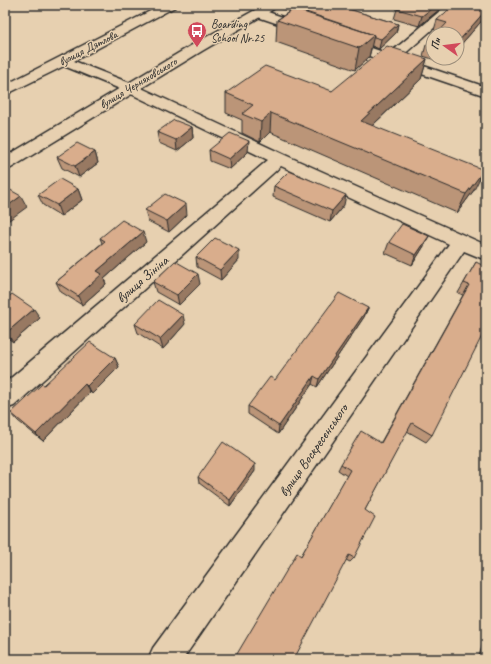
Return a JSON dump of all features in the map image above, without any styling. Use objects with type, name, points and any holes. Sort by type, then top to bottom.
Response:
[{"type":"street","name":"вулиця Дятлова","points":[[5,90],[64,61],[170,5]]},
{"type":"street","name":"вулиця Черняховського","points":[[5,164],[130,88],[273,5]]},
{"type":"street","points":[[391,59],[454,5]]},
{"type":"street","points":[[259,13],[318,34]]},
{"type":"street","points":[[332,38],[486,92]]},
{"type":"street","points":[[64,61],[130,88],[279,159],[486,253]]},
{"type":"street","name":"вулиця Зініна","points":[[5,398],[279,159]]},
{"type":"street","name":"вулиця Воскресенського","points":[[164,659],[461,241]]},
{"type":"building","points":[[301,5],[335,5],[398,24],[381,39],[374,37],[374,35],[306,12],[312,8]]},
{"type":"building","points":[[401,5],[436,5],[422,16],[397,9]]},
{"type":"building","points":[[454,5],[486,5],[486,10],[465,34],[465,26],[444,26],[447,23],[437,20]]},
{"type":"building","points":[[294,9],[374,35],[359,48],[277,20]]},
{"type":"building","points":[[387,46],[425,58],[425,61],[361,121],[484,170],[466,194],[271,113],[261,122],[242,114],[253,105],[226,93],[265,66],[332,91]]},
{"type":"building","points":[[174,120],[192,127],[176,140],[157,132]]},
{"type":"building","points":[[230,133],[249,141],[229,159],[209,150]]},
{"type":"building","points":[[77,143],[95,152],[75,166],[57,157]]},
{"type":"building","points":[[289,171],[346,195],[332,211],[274,186]]},
{"type":"building","points":[[60,179],[78,189],[57,205],[38,195]]},
{"type":"building","points":[[5,187],[21,196],[5,208]]},
{"type":"building","points":[[165,194],[186,204],[167,221],[145,210]]},
{"type":"building","points":[[122,220],[143,232],[97,271],[102,274],[78,296],[56,282],[105,241],[100,238]]},
{"type":"building","points":[[402,224],[429,236],[416,255],[389,242]]},
{"type":"building","points":[[215,238],[239,250],[220,270],[196,257]]},
{"type":"building","points":[[175,261],[198,274],[177,295],[153,282]]},
{"type":"building","points":[[476,262],[486,267],[486,314],[484,319],[486,321],[486,328],[432,435],[412,423],[365,510],[375,517],[354,558],[349,555],[294,659],[234,659],[297,553],[301,556],[350,470],[341,464],[361,431],[381,443],[469,285],[464,283]]},
{"type":"building","points":[[339,293],[368,308],[319,379],[314,376],[279,426],[248,406],[270,377],[275,380]]},
{"type":"building","points":[[12,294],[34,309],[6,333],[5,300]]},
{"type":"building","points":[[158,300],[183,315],[160,339],[135,324]]},
{"type":"building","points":[[90,342],[115,358],[87,386],[85,384],[36,434],[11,413],[42,384],[44,385]]},
{"type":"building","points":[[223,442],[255,464],[230,500],[198,477]]},
{"type":"place","name":"Boarding School Nr.25","points":[[197,48]]}]
